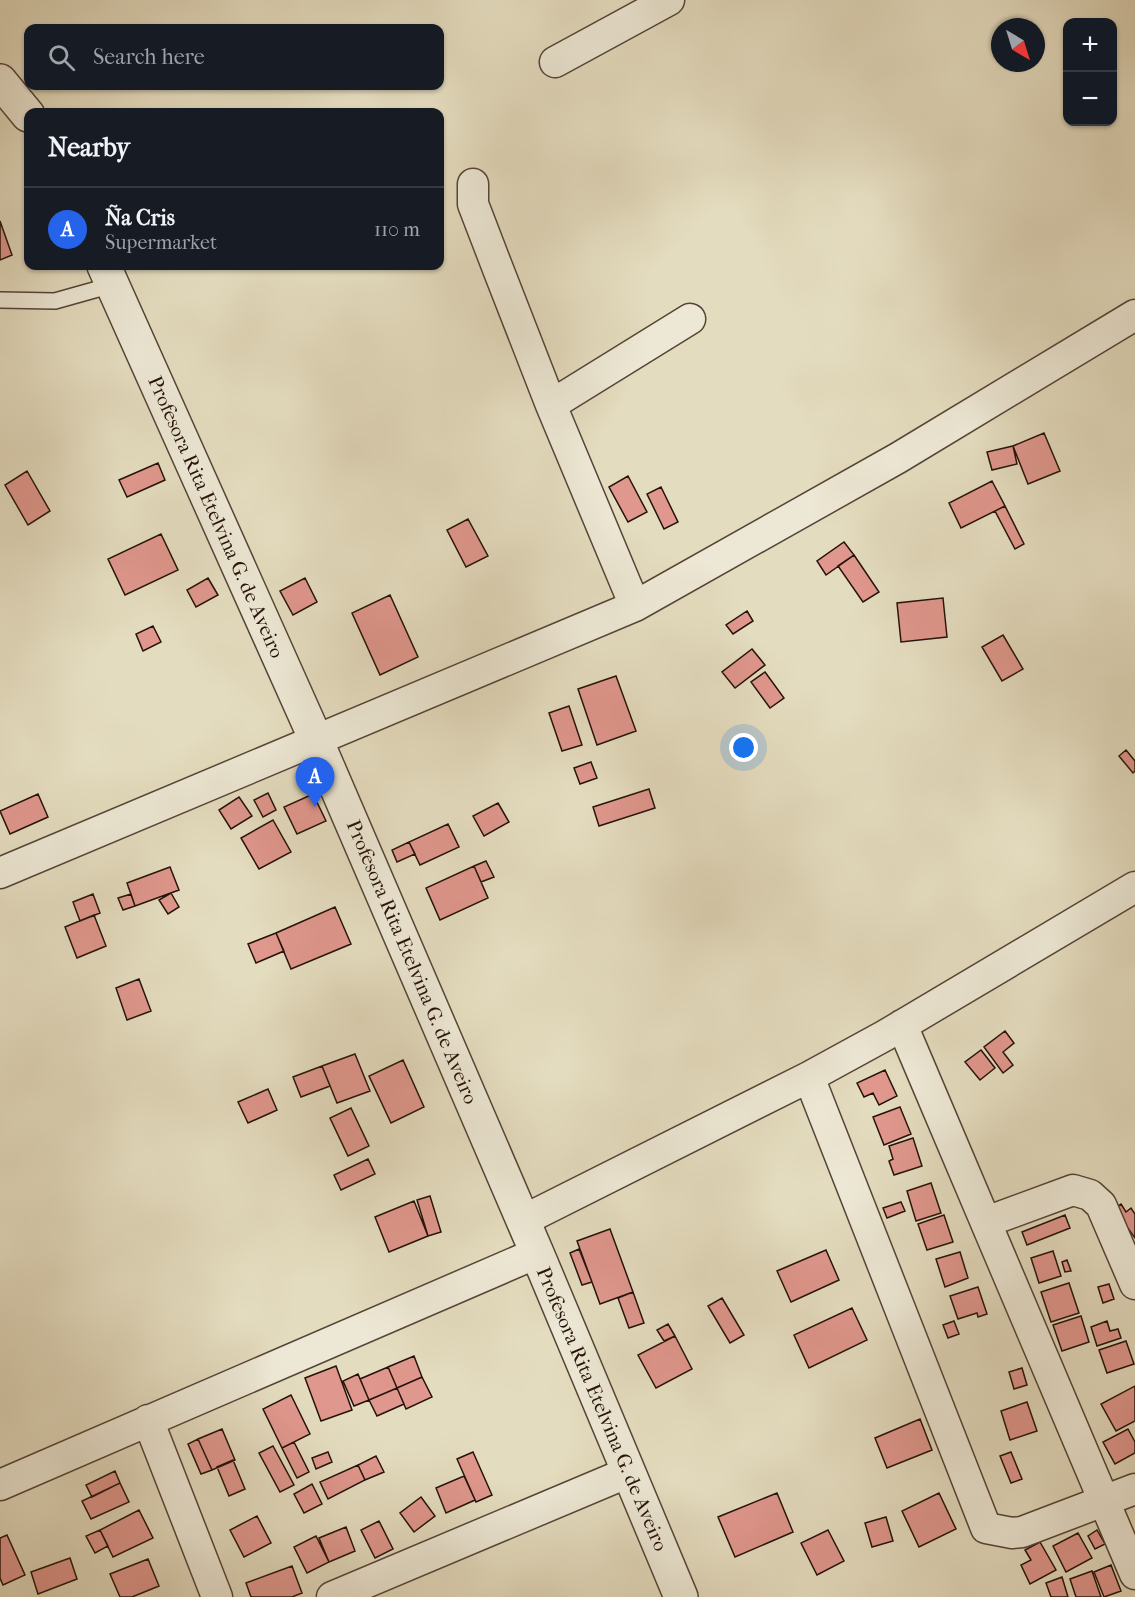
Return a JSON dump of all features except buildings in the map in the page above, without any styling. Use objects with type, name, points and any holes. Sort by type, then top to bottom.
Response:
[{"type":"street","points":[[555,62],[669,0]]},
{"type":"street","points":[[0,81],[24,110]]},
{"type":"street","points":[[473,184],[473,204],[551,405],[635,606]]},
{"type":"street","name":"Profesora Rita Etelvina G. de Aveiro","points":[[108,275],[317,742],[537,1253],[681,1597]]},
{"type":"street","points":[[0,873],[317,742],[635,606],[898,458],[1135,315]]},
{"type":"street","points":[[551,405],[690,319]]},
{"type":"street","points":[[522,1221],[809,1077],[902,1025],[1135,887]]},
{"type":"street","points":[[902,1025],[1135,1574]]},
{"type":"street","points":[[809,1077],[986,1528],[1012,1533],[1022,1532],[1135,1489]]},
{"type":"street","points":[[986,1222],[1073,1190],[1083,1192],[1101,1205],[1135,1284]]},
{"type":"street","points":[[0,1485],[537,1253]]},
{"type":"street","points":[[148,1420],[217,1597]]},
{"type":"street","points":[[332,1597],[629,1472]]},
{"type":"lane","points":[[0,300],[55,300],[108,275]]},
{"type":"place","name":"Ña Cris","points":[[315,807]]}]
